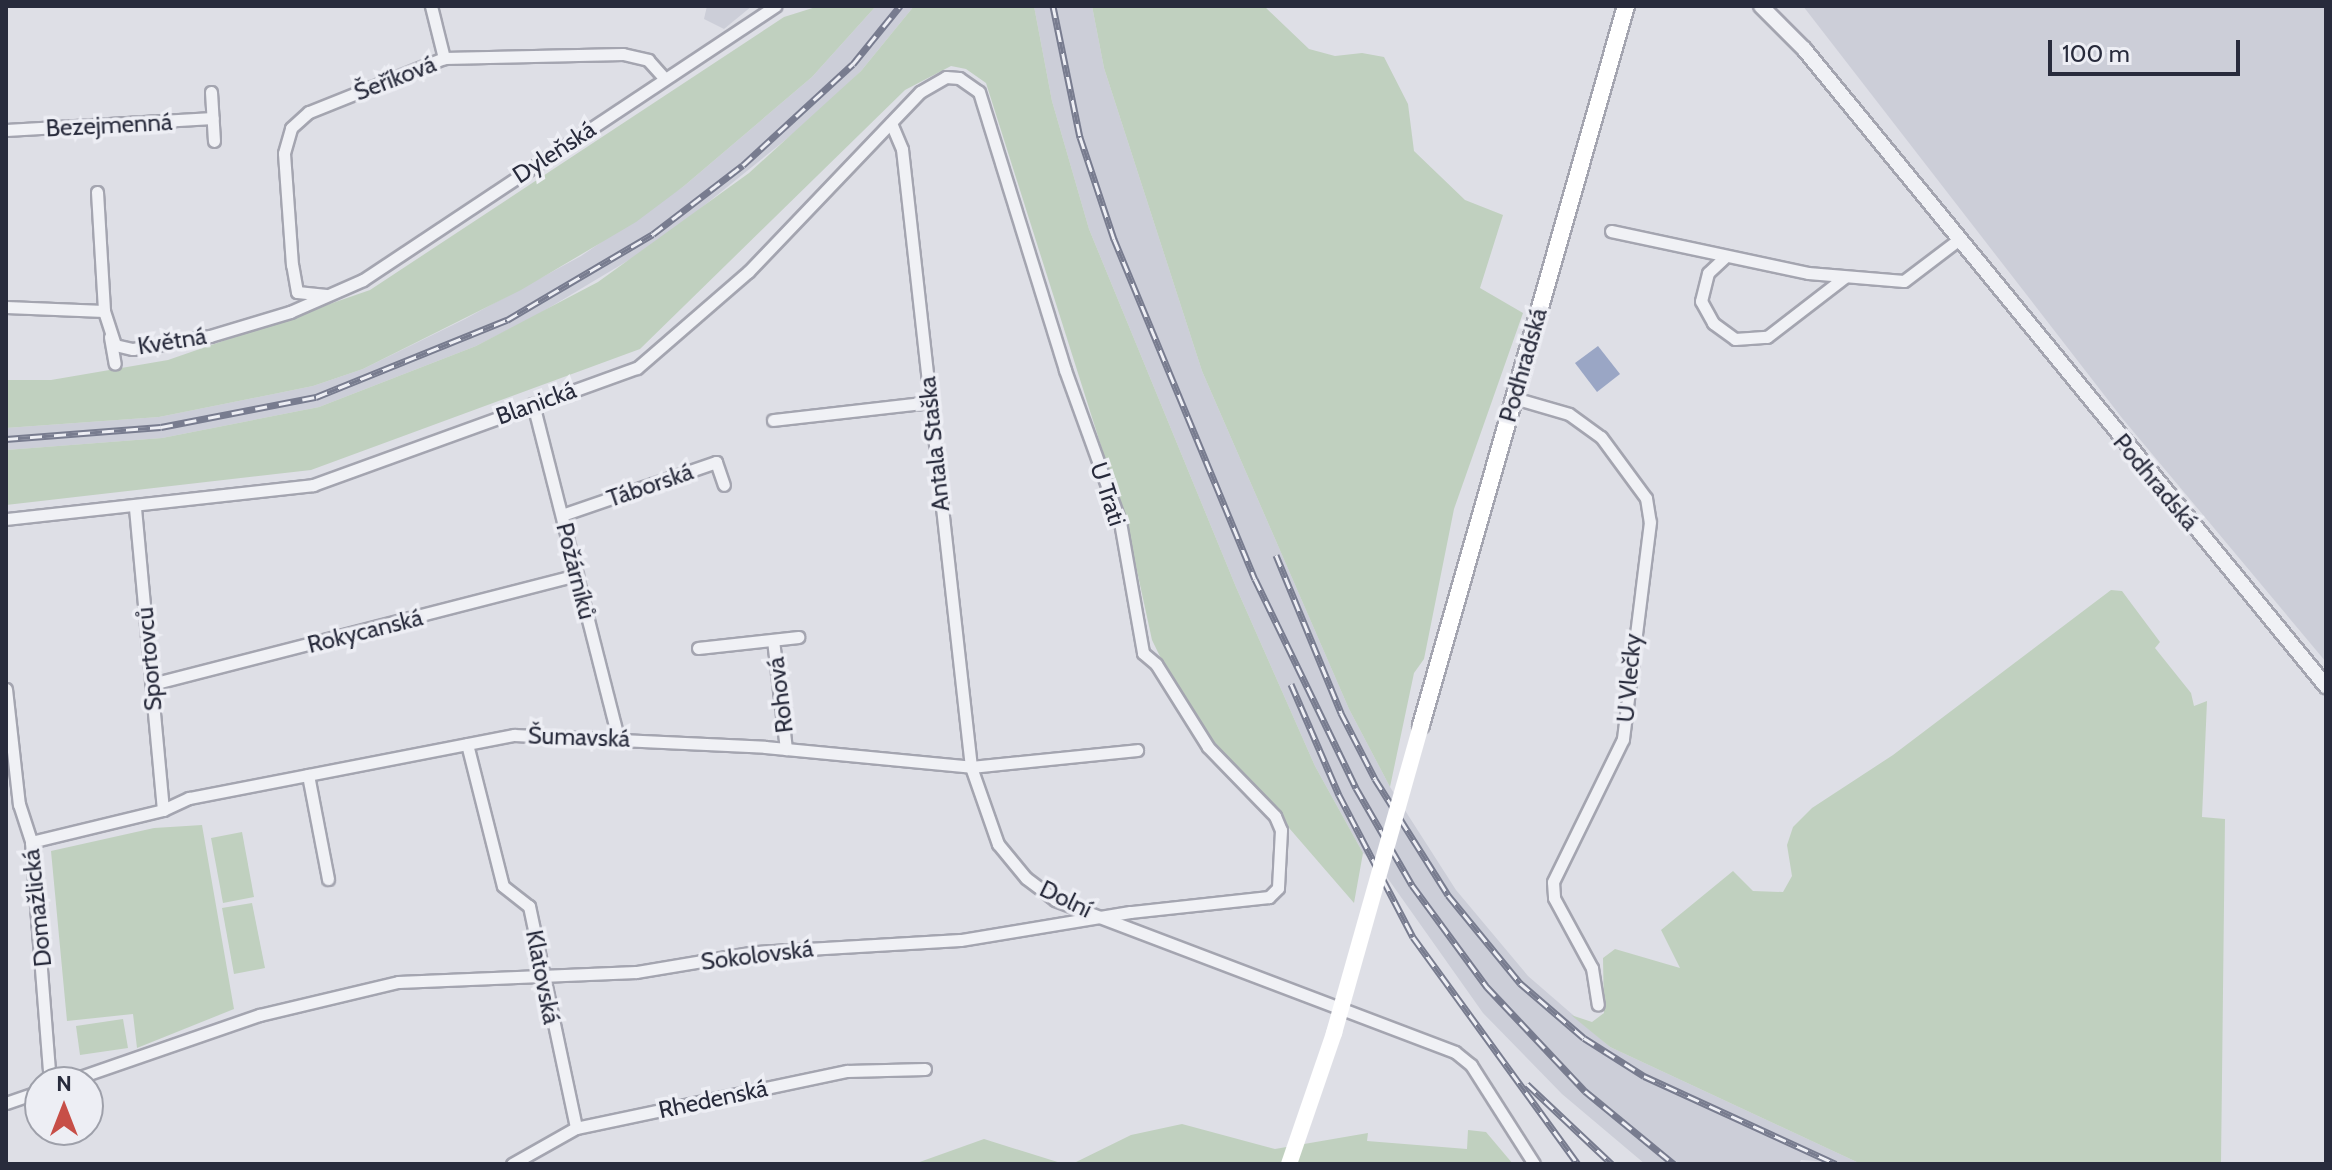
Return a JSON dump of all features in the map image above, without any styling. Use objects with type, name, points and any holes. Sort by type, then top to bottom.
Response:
[{"type":"main road","name":"Podhradská","points":[[1289,1164],[1334,1033],[1626,6]]},
{"type":"street","points":[[431,6],[444,58]]},
{"type":"street","name":"Dyleňská","points":[[330,295],[363,280],[775,6]]},
{"type":"street","name":"Podhradská","points":[[1761,6],[1804,49],[2326,686]]},
{"type":"street","name":"Šeříková","points":[[290,312],[297,292],[284,153],[291,128],[309,112],[444,58],[623,54],[648,60],[665,79]]},
{"type":"street","name":"Blanická","points":[[6,519],[135,508],[313,485],[654,358],[748,272],[933,82],[959,78]]},
{"type":"street","name":"U Trati","points":[[959,78],[979,92],[1065,370],[1120,522],[1143,653],[1156,664],[1208,747],[1275,816],[1281,830],[1278,888]]},
{"type":"street","points":[[211,92],[214,141]]},
{"type":"street","name":"Bezejmenná","points":[[6,130],[213,118]]},
{"type":"street","name":"Antala Staška","points":[[891,123],[902,149],[971,767]]},
{"type":"street","name":"Květná","points":[[97,192],[104,311],[115,345],[133,349],[210,336],[290,312],[330,295]]},
{"type":"street","points":[[1611,231],[1725,257],[1845,277],[1904,281],[1958,240]]},
{"type":"street","points":[[1725,257],[1708,273],[1701,301],[1713,323],[1735,339],[1767,337],[1845,277]]},
{"type":"street","points":[[297,292],[330,295]]},
{"type":"street","points":[[6,307],[104,311]]},
{"type":"street","points":[[110,336],[115,364]]},
{"type":"street","name":"U Vlečky","points":[[1514,398],[1569,414],[1595,431],[1646,498],[1650,522],[1623,739],[1553,882],[1554,898],[1592,968],[1598,1005]]},
{"type":"street","points":[[773,420],[930,402]]},
{"type":"street","name":"Požárníků","points":[[533,404],[618,738]]},
{"type":"street","name":"Táborská","points":[[562,515],[716,462],[724,485]]},
{"type":"street","name":"Sportovců","points":[[135,508],[163,810]]},
{"type":"street","name":"Rokycanská","points":[[152,684],[577,575]]},
{"type":"street","name":"Rohová","points":[[698,648],[798,637]]},
{"type":"street","name":"Rohová","points":[[773,640],[786,749]]},
{"type":"street","name":"Domažlická","points":[[6,689],[19,804],[31,842],[49,1066]]},
{"type":"street","name":"Šumavská","points":[[31,842],[163,810],[189,798],[514,735],[786,749],[971,767],[1137,750]]},
{"type":"street","name":"Klatovská","points":[[467,744],[503,886],[529,906],[567,1105],[576,1128]]},
{"type":"street","name":"Dolní","points":[[971,767],[986,823],[1011,863],[1055,900],[1095,917],[1269,897],[1278,888]]},
{"type":"street","points":[[308,775],[328,879]]},
{"type":"street","points":[[1095,917],[1439,1045],[1471,1065],[1534,1164]]},
{"type":"street","name":"Sokolovská","points":[[104,1069],[259,1015],[363,988],[483,978],[545,979],[756,952],[960,940],[1095,917]]},
{"type":"street","name":"Rhedenská","points":[[512,1164],[576,1128],[847,1071],[925,1069]]},
{"type":"shaded area","points":[[707,6],[752,6],[724,29],[704,19]]},
{"type":"shaded area","points":[[876,6],[914,6],[861,71],[810,120],[659,242],[532,318],[476,346],[319,407],[162,438],[6,450],[6,428],[159,417],[313,386],[363,369],[465,319],[581,256],[684,186],[812,77]]},
{"type":"shaded area","points":[[1034,6],[1092,6],[1104,68],[1202,371],[1349,709],[1390,787],[1456,890],[1528,976],[1610,1047],[1861,1164],[1801,1160],[1799,1164],[1645,1164],[1562,1094],[1483,1013],[1379,866],[1363,853],[1315,766],[1236,587],[1089,229],[1052,101]]},
{"type":"shaded area","points":[[1803,6],[2326,6],[2326,662],[2122,418]]},
{"type":"green space","points":[[819,6],[876,6],[812,77],[684,186],[636,222],[521,290],[363,369],[313,386],[159,417],[6,428],[6,380],[51,380],[168,360],[370,290],[784,17]]},
{"type":"green space","points":[[914,6],[1034,6],[1052,101],[1089,229],[1236,587],[1315,766],[1363,853],[1354,903],[1185,708],[1152,640],[1129,534],[986,83],[966,69],[951,66],[905,90],[640,349],[311,470],[6,505],[6,450],[162,438],[319,407],[476,346],[598,282],[749,173],[861,71]]},
{"type":"green space","points":[[1092,6],[1264,6],[1309,49],[1335,56],[1362,53],[1384,57],[1408,104],[1414,151],[1465,200],[1503,215],[1480,288],[1523,313],[1454,509],[1424,659],[1414,673],[1390,787],[1349,709],[1202,371],[1104,68]]},
{"type":"green space","points":[[2111,590],[2122,591],[2160,642],[2155,648],[2191,693],[2194,706],[2207,701],[2202,817],[2225,819],[2221,1164],[1861,1164],[1610,1047],[1571,1015],[1592,1022],[1604,1013],[1603,958],[1615,949],[1680,968],[1661,930],[1733,871],[1753,891],[1783,892],[1792,876],[1787,845],[1793,827],[1812,808],[1893,755]]},
{"type":"green space","points":[[202,825],[234,1009],[137,1048],[133,1014],[67,1021],[51,851],[154,828]]},
{"type":"green space","points":[[242,832],[254,897],[223,903],[211,838]]},
{"type":"green space","points":[[252,903],[265,968],[234,974],[222,908]]},
{"type":"green space","points":[[123,1019],[128,1048],[80,1055],[76,1026]]},
{"type":"green space","points":[[1182,1124],[1275,1149],[1368,1133],[1367,1141],[1467,1149],[1468,1130],[1486,1132],[1513,1164],[1072,1164],[1131,1135]]},
{"type":"green space","points":[[984,1139],[1064,1164],[914,1164]]},
{"type":"water","points":[[1598,346],[1620,374],[1597,392],[1575,363]]},
{"type":"railway","points":[[6,439],[161,427],[316,397],[507,320],[653,234],[743,165],[853,64],[900,6]]},
{"type":"railway","points":[[1053,6],[1080,137],[1114,239],[1255,579],[1356,788],[1412,885],[1487,987],[1585,1091],[1674,1164]]},
{"type":"railway","points":[[1276,555],[1341,713],[1375,779],[1448,895],[1520,983],[1584,1038],[1644,1076],[1836,1164]]},
{"type":"railway","points":[[1291,684],[1339,795],[1413,937],[1578,1164]]},
{"type":"railway","points":[[1527,1084],[1612,1164]]}]
